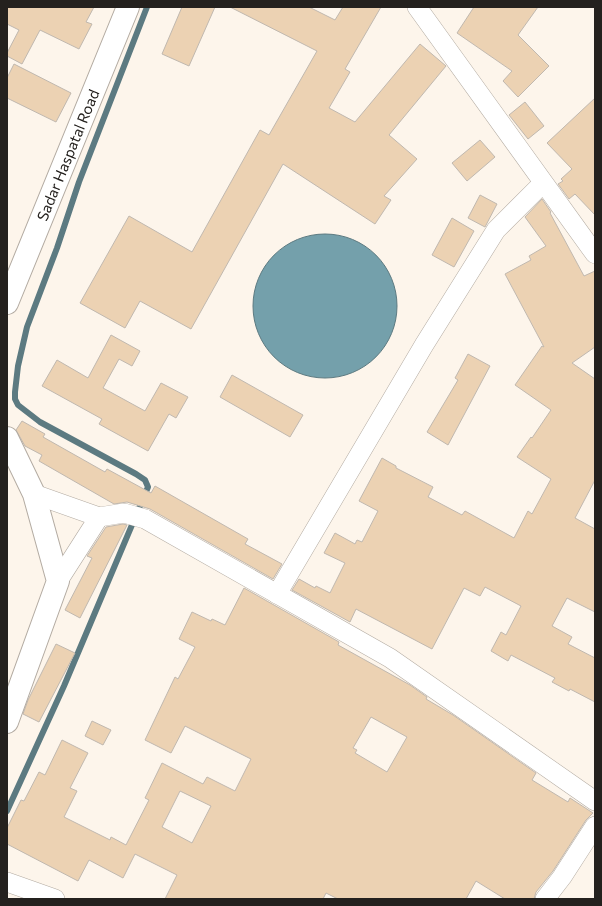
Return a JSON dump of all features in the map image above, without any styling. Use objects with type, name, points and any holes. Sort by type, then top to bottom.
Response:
[{"type":"street","name":"Sadar Haspatal Road","points":[[7,303],[128,7]]},
{"type":"street","points":[[417,7],[595,254]]},
{"type":"street","points":[[278,594],[424,345],[496,230],[543,183]]},
{"type":"street","points":[[7,438],[34,494],[58,581]]},
{"type":"street","points":[[34,494],[99,517],[124,513],[145,519],[390,658],[595,801]]},
{"type":"street","points":[[7,722],[58,581],[99,517]]},
{"type":"street","points":[[545,899],[562,877],[595,826]]},
{"type":"street","points":[[7,882],[55,899]]},
{"type":"water","points":[[318,234],[332,234],[346,237],[365,246],[381,260],[394,285],[397,306],[394,327],[391,334],[381,352],[371,362],[346,375],[332,378],[318,378],[304,375],[285,366],[269,352],[256,327],[253,313],[253,299],[256,285],[265,266],[279,250],[304,237]]},
{"type":"building","points":[[7,7],[94,7],[86,22],[92,24],[79,49],[40,30],[22,64],[7,56],[7,53],[19,30],[7,24]]},
{"type":"building","points":[[182,7],[215,7],[189,66],[162,54]]},
{"type":"building","points":[[230,7],[309,7],[335,20],[343,7],[381,7],[345,69],[350,72],[329,108],[355,122],[420,44],[446,66],[389,135],[417,159],[384,196],[391,200],[375,224],[283,164],[191,329],[140,301],[125,328],[80,303],[129,216],[192,252],[260,130],[269,135],[317,51]]},
{"type":"building","points":[[474,7],[538,7],[518,35],[549,66],[518,97],[503,81],[512,71],[457,33]]},
{"type":"building","points":[[14,64],[71,93],[56,122],[7,98],[7,78]]},
{"type":"building","points":[[595,98],[595,215],[575,194],[569,199],[558,184],[563,181],[561,179],[572,169],[547,143]]},
{"type":"building","points":[[525,102],[544,126],[528,139],[509,115]]},
{"type":"building","points":[[480,140],[495,157],[467,181],[452,163]]},
{"type":"building","points":[[480,195],[497,204],[485,227],[468,218]]},
{"type":"building","points":[[542,199],[551,212],[550,213],[584,276],[595,271],[595,347],[572,363],[595,379],[595,480],[575,518],[595,529],[595,612],[567,598],[552,626],[572,637],[568,644],[595,658],[595,702],[570,689],[569,691],[552,682],[555,678],[511,655],[508,661],[491,651],[501,632],[506,635],[521,606],[485,587],[480,596],[464,588],[432,649],[356,609],[350,622],[292,590],[299,579],[315,588],[316,586],[330,593],[345,563],[324,553],[335,533],[355,544],[357,540],[362,542],[378,511],[359,501],[382,458],[396,466],[396,468],[433,487],[428,497],[462,515],[465,511],[514,538],[528,511],[532,514],[551,479],[517,457],[551,410],[515,385],[542,346],[544,347],[505,274],[531,260],[529,256],[546,246],[525,217]]},
{"type":"building","points":[[452,218],[474,231],[454,267],[432,255]]},
{"type":"building","points":[[111,335],[140,351],[132,366],[119,359],[103,388],[145,411],[161,383],[188,397],[176,418],[169,414],[148,451],[99,424],[102,419],[42,386],[57,360],[88,378]]},
{"type":"building","points":[[468,354],[490,366],[448,445],[427,432],[458,380],[455,378]]},
{"type":"building","points":[[232,375],[303,415],[290,437],[220,397]]},
{"type":"building","points":[[22,421],[45,434],[43,437],[105,472],[107,469],[151,493],[155,486],[248,539],[245,544],[282,564],[273,579],[150,509],[127,502],[114,504],[39,461],[42,455],[25,446],[16,430]]},
{"type":"building","points":[[123,524],[127,525],[80,618],[65,610],[92,558],[87,556],[106,527]]},
{"type":"building","points":[[244,588],[339,642],[338,645],[410,685],[427,697],[426,699],[453,715],[536,773],[532,780],[568,802],[570,798],[593,813],[586,820],[553,871],[536,892],[534,899],[505,899],[476,881],[466,899],[338,899],[326,893],[323,899],[165,899],[177,875],[135,854],[123,878],[89,860],[78,881],[7,844],[7,828],[21,800],[24,801],[39,772],[45,775],[62,740],[88,753],[70,788],[77,791],[64,817],[110,840],[111,837],[126,845],[149,800],[145,798],[162,763],[203,784],[207,777],[235,791],[251,759],[185,726],[171,753],[145,740],[175,677],[178,679],[195,647],[179,639],[192,612],[211,621],[212,619],[225,625]],"holes":[[[371,717],[407,737],[387,772],[355,753],[357,750],[353,748]],[[180,791],[211,806],[192,843],[162,827]]]},
{"type":"building","points":[[56,644],[75,653],[39,722],[23,714],[28,700]]},
{"type":"building","points":[[92,721],[111,730],[103,745],[85,736]]},
{"type":"waterway","points":[[7,811],[64,686],[148,487],[145,480],[136,474],[40,422],[18,405],[15,399],[18,366],[27,327],[57,248],[79,182],[147,7]]}]
